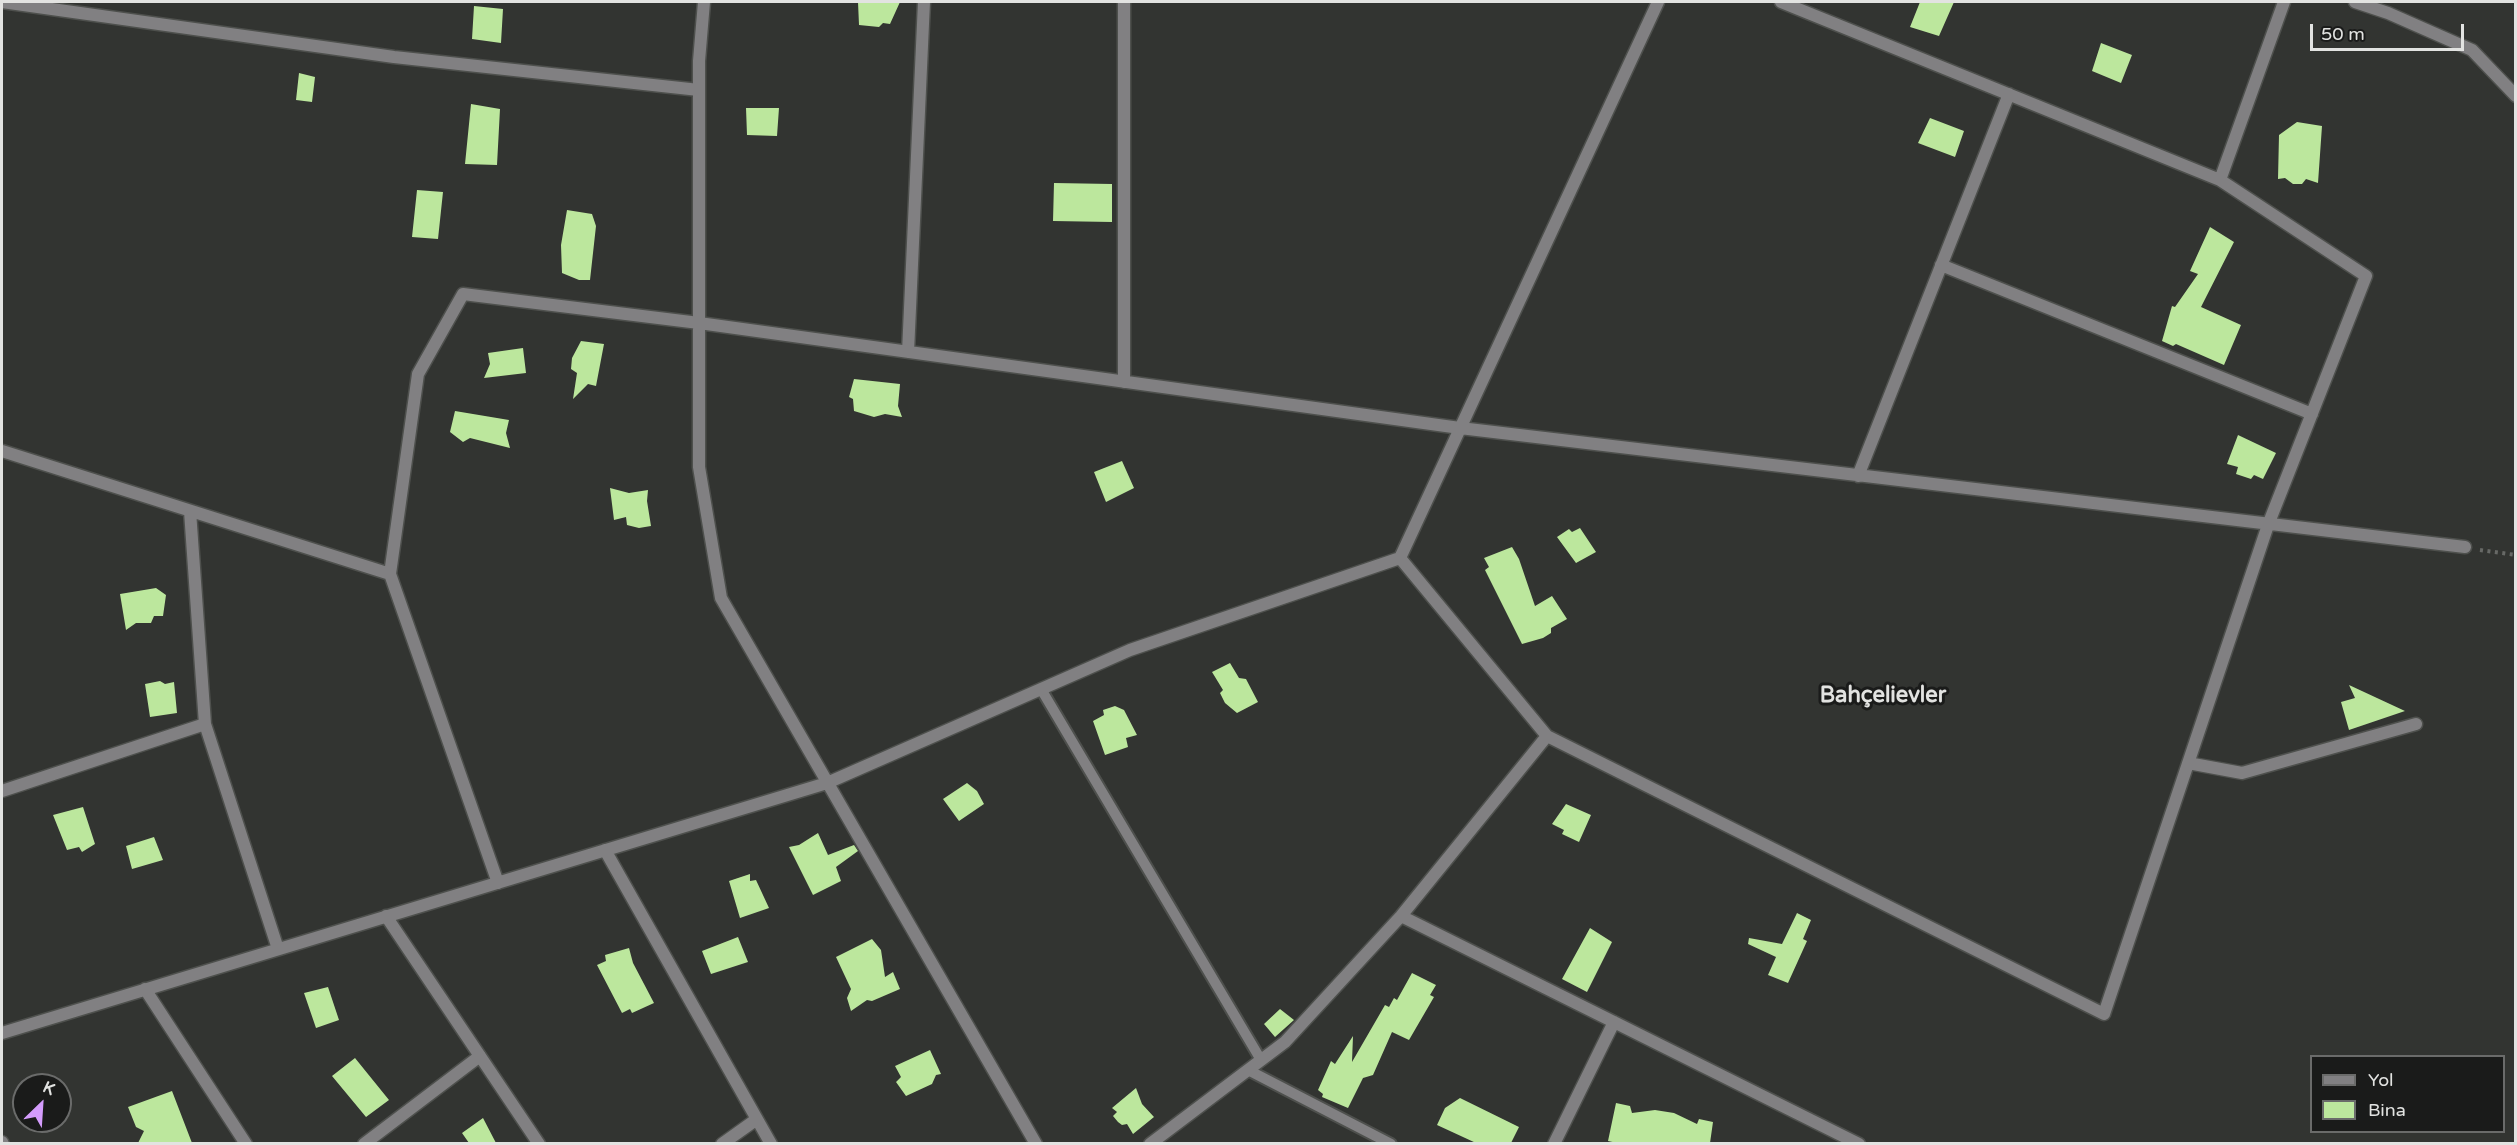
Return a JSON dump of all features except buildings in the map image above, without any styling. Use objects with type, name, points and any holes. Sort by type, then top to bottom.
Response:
[{"type":"street","points":[[2,2],[394,57],[699,90]]},
{"type":"street","points":[[704,2],[699,90],[699,467],[721,597],[1036,1143]]},
{"type":"street","points":[[908,352],[924,2]]},
{"type":"street","points":[[1124,2],[1124,382]]},
{"type":"street","points":[[2,1033],[827,783],[1130,650],[1400,558],[1658,2]]},
{"type":"street","points":[[1400,558],[1547,736],[2104,1014],[2268,525],[2366,276],[2220,180],[1780,2]]},
{"type":"street","points":[[2220,180],[2284,2]]},
{"type":"street","points":[[2355,2],[2388,13],[2472,50],[2516,96]]},
{"type":"street","points":[[1858,476],[2009,94]]},
{"type":"street","points":[[1941,265],[2312,414]]},
{"type":"street","points":[[498,883],[390,574],[418,374],[463,294],[699,323],[1460,428],[2465,547]]},
{"type":"street","points":[[2,451],[390,574]]},
{"type":"street","points":[[190,511],[205,724],[278,949]]},
{"type":"street","points":[[2,783],[2,791],[205,724]]},
{"type":"street","points":[[2188,763],[2242,772],[2416,724]]},
{"type":"street","points":[[1150,1143],[1285,1042],[1401,916],[1547,736]]},
{"type":"street","points":[[605,850],[771,1143]]},
{"type":"street","points":[[386,916],[539,1143]]},
{"type":"street","points":[[1401,916],[1859,1143]]},
{"type":"street","points":[[145,989],[246,1143]]},
{"type":"street","points":[[1554,1143],[1614,1022]]},
{"type":"street","points":[[364,1143],[480,1056]]},
{"type":"street","points":[[722,1143],[757,1119]]},
{"type":"lane","points":[[1041,689],[1261,1060]]},
{"type":"lane","points":[[1248,1070],[1391,1143]]},
{"type":"path","points":[[2465,547],[2516,555]]},
{"type":"district","name":"Bahçelievler","points":[[1883,696]]}]
